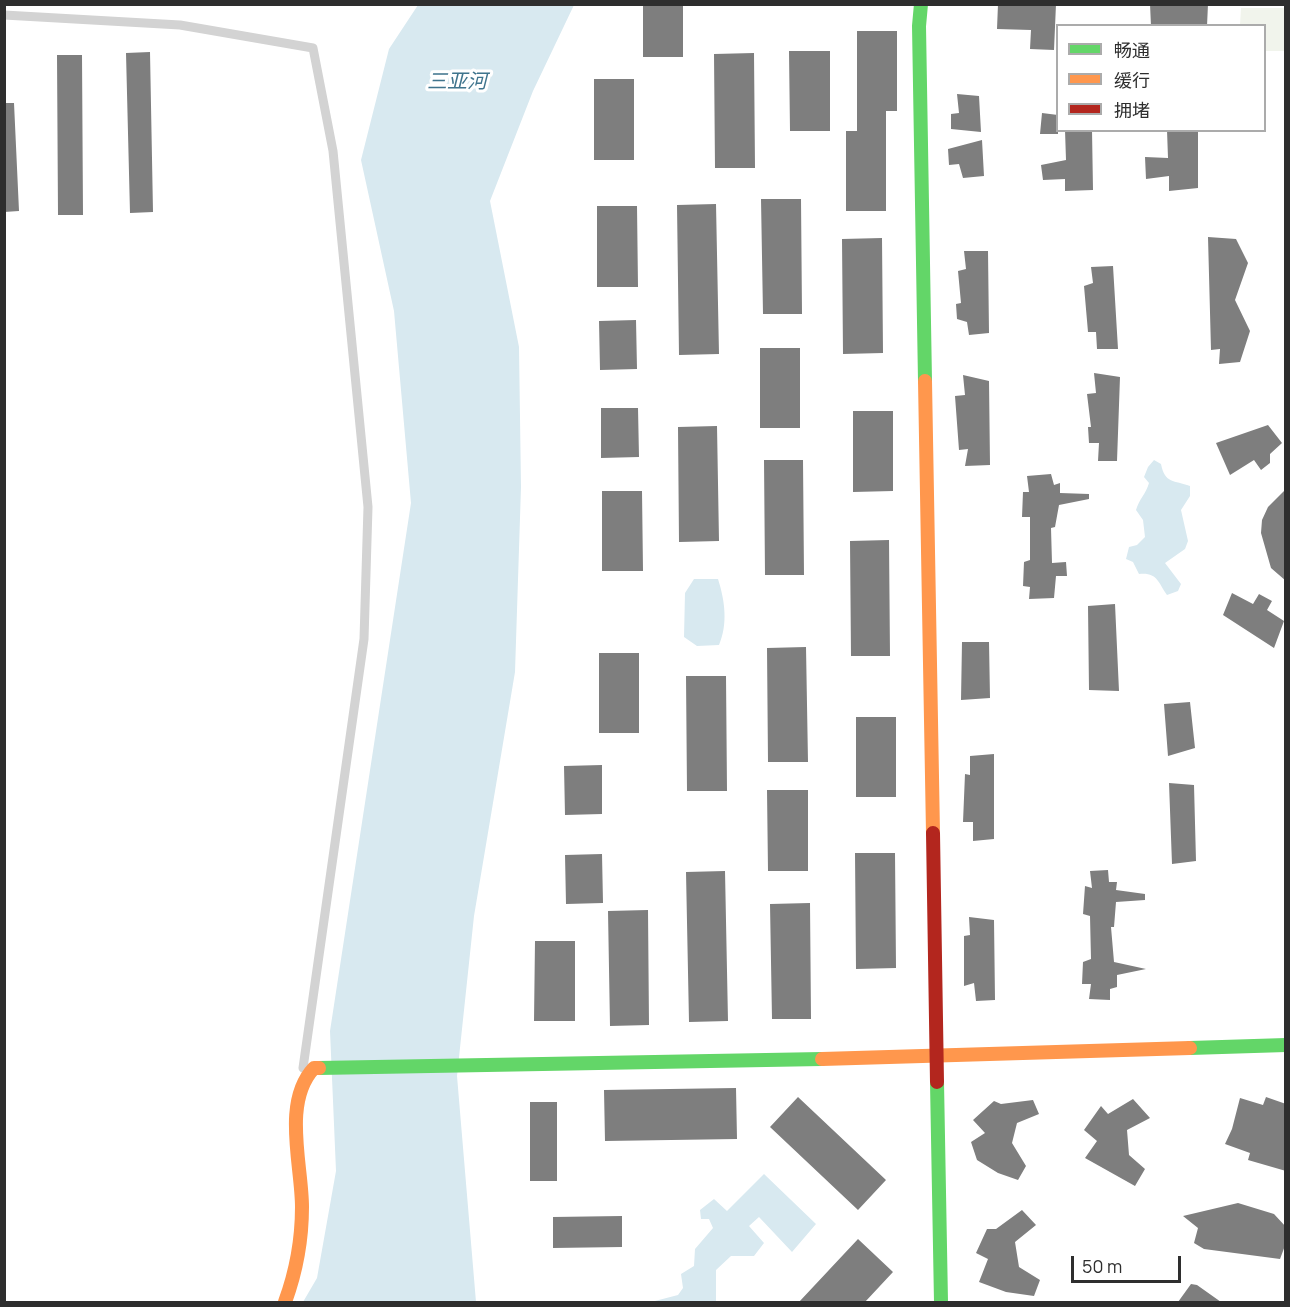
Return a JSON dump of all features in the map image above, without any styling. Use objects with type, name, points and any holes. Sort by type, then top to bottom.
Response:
[{"type":"street","points":[[921,4],[919,50],[941,1302]]},
{"type":"street","points":[[285,1302],[294,1265],[302,1207],[298,1157],[300,1101],[303,1083],[309,1068],[708,1062],[1286,1045]]},
{"type":"lane","points":[[4,15],[180,25],[313,48],[333,151],[368,507],[364,639],[309,1068]]},
{"type":"shaded area","points":[[1241,8],[1285,8],[1285,51],[1266,51],[1266,24],[1240,24]]},
{"type":"water","name":"三亚河","points":[[418,5],[574,5],[533,91],[490,201],[519,347],[521,487],[515,672],[474,916],[457,1076],[476,1302],[303,1302],[317,1278],[336,1171],[330,1031],[411,503],[394,311],[361,160],[389,49]]},
{"type":"water","points":[[1154,460],[1161,464],[1168,478],[1190,486],[1190,496],[1181,510],[1188,541],[1185,549],[1165,563],[1181,584],[1178,591],[1167,595],[1153,576],[1139,574],[1133,562],[1126,559],[1129,547],[1137,545],[1145,537],[1143,520],[1136,510],[1149,483],[1144,477]]},
{"type":"water","points":[[694,579],[718,579],[725,612],[724,629],[719,645],[697,646],[684,637],[685,593]]},
{"type":"water","points":[[764,1174],[816,1224],[792,1252],[759,1217],[749,1226],[764,1243],[754,1256],[731,1256],[716,1270],[716,1302],[651,1302],[678,1295],[683,1288],[681,1274],[694,1266],[695,1249],[713,1228],[709,1219],[701,1219],[700,1210],[714,1199],[727,1211]]},
{"type":"building","points":[[643,4],[683,4],[683,57],[643,57]]},
{"type":"building","points":[[998,4],[1056,4],[1054,50],[1030,49],[1031,30],[997,29]]},
{"type":"building","points":[[1150,4],[1208,4],[1207,24],[1151,24]]},
{"type":"building","points":[[857,31],[897,31],[897,111],[886,111],[886,211],[846,211],[846,131],[857,131]]},
{"type":"building","points":[[789,51],[830,51],[830,131],[790,131]]},
{"type":"building","points":[[150,52],[153,212],[130,213],[126,53]]},
{"type":"building","points":[[754,53],[755,168],[715,168],[714,54]]},
{"type":"building","points":[[57,55],[82,55],[83,215],[58,215]]},
{"type":"building","points":[[594,79],[634,79],[634,160],[594,160]]},
{"type":"building","points":[[957,94],[979,96],[981,132],[951,129],[951,114],[959,113]]},
{"type":"building","points":[[4,103],[14,103],[19,211],[4,212]]},
{"type":"building","points":[[1042,113],[1056,115],[1058,134],[1040,134]]},
{"type":"building","points":[[1065,132],[1092,132],[1093,190],[1065,191],[1065,179],[1043,180],[1041,165],[1066,160]]},
{"type":"building","points":[[1167,132],[1198,132],[1198,188],[1169,191],[1169,176],[1146,179],[1145,157],[1168,158]]},
{"type":"building","points":[[982,140],[984,176],[963,178],[959,164],[949,165],[948,149]]},
{"type":"building","points":[[761,199],[801,199],[802,314],[763,314]]},
{"type":"building","points":[[716,204],[719,354],[679,355],[677,205]]},
{"type":"building","points":[[597,206],[637,206],[638,287],[597,287]]},
{"type":"building","points":[[1208,237],[1236,239],[1248,263],[1235,300],[1250,331],[1240,362],[1219,364],[1220,349],[1211,350]]},
{"type":"building","points":[[882,238],[883,353],[843,354],[842,239]]},
{"type":"building","points":[[964,251],[988,251],[989,333],[969,335],[967,322],[957,319],[956,304],[961,303],[958,271],[966,269]]},
{"type":"building","points":[[1113,266],[1118,349],[1097,349],[1096,332],[1088,332],[1084,286],[1093,283],[1091,267]]},
{"type":"building","points":[[636,320],[637,369],[600,370],[599,321]]},
{"type":"building","points":[[760,348],[800,348],[800,428],[760,428]]},
{"type":"building","points":[[1094,373],[1120,377],[1117,461],[1098,461],[1099,443],[1089,443],[1088,427],[1091,427],[1087,394],[1096,393]]},
{"type":"building","points":[[963,375],[989,381],[990,465],[965,466],[968,449],[959,450],[955,396],[965,395]]},
{"type":"building","points":[[601,408],[638,408],[639,457],[601,458]]},
{"type":"building","points":[[853,411],[893,411],[893,491],[853,492]]},
{"type":"building","points":[[1268,425],[1282,443],[1270,454],[1270,463],[1261,470],[1254,460],[1230,475],[1216,443]]},
{"type":"building","points":[[717,426],[719,541],[679,542],[678,427]]},
{"type":"building","points":[[764,460],[803,460],[804,575],[765,575]]},
{"type":"building","points":[[1051,474],[1054,485],[1060,483],[1060,493],[1089,494],[1089,499],[1059,505],[1055,527],[1051,528],[1052,563],[1066,562],[1067,576],[1056,576],[1054,598],[1029,599],[1030,587],[1023,586],[1024,562],[1030,560],[1030,517],[1022,517],[1023,492],[1029,492],[1027,476]]},
{"type":"building","points":[[1286,489],[1286,581],[1271,568],[1261,533],[1262,520],[1268,507]]},
{"type":"building","points":[[602,491],[642,491],[643,571],[602,571]]},
{"type":"building","points":[[889,540],[890,656],[851,656],[850,541]]},
{"type":"building","points":[[1232,593],[1253,604],[1259,594],[1272,601],[1267,610],[1284,621],[1274,648],[1223,615]]},
{"type":"building","points":[[1115,604],[1119,691],[1089,690],[1088,606]]},
{"type":"building","points":[[962,642],[989,642],[990,698],[961,700]]},
{"type":"building","points":[[806,647],[808,762],[768,762],[767,648]]},
{"type":"building","points":[[599,653],[639,653],[639,733],[599,733]]},
{"type":"building","points":[[686,676],[726,676],[727,791],[687,791]]},
{"type":"building","points":[[1190,702],[1195,748],[1168,756],[1164,704]]},
{"type":"building","points":[[856,717],[896,717],[896,797],[856,797]]},
{"type":"building","points":[[994,754],[994,839],[973,841],[973,822],[963,822],[965,774],[970,775],[970,756]]},
{"type":"building","points":[[602,765],[602,814],[565,815],[564,766]]},
{"type":"building","points":[[1169,783],[1194,785],[1196,861],[1172,864]]},
{"type":"building","points":[[767,790],[808,790],[808,871],[768,871]]},
{"type":"building","points":[[855,853],[895,853],[896,968],[856,969]]},
{"type":"building","points":[[602,854],[603,903],[566,904],[565,855]]},
{"type":"building","points":[[1108,870],[1109,882],[1117,882],[1116,890],[1145,894],[1145,900],[1116,902],[1114,927],[1111,927],[1114,962],[1146,969],[1117,975],[1117,987],[1110,989],[1110,1000],[1089,999],[1091,984],[1082,984],[1083,962],[1091,959],[1090,916],[1083,914],[1085,886],[1092,888],[1090,871]]},
{"type":"building","points":[[725,871],[728,1021],[689,1022],[686,872]]},
{"type":"building","points":[[810,903],[811,1019],[772,1019],[770,904]]},
{"type":"building","points":[[648,910],[649,1025],[610,1026],[608,911]]},
{"type":"building","points":[[969,917],[994,920],[995,1000],[976,1001],[974,983],[964,986],[964,936],[970,935]]},
{"type":"building","points":[[535,941],[575,941],[575,1021],[534,1021]]},
{"type":"building","points":[[736,1088],[737,1139],[605,1141],[604,1090]]},
{"type":"building","points":[[798,1097],[886,1180],[858,1210],[770,1127]]},
{"type":"building","points":[[1266,1097],[1286,1104],[1286,1171],[1248,1160],[1250,1153],[1225,1144],[1232,1129],[1240,1098],[1263,1105]]},
{"type":"building","points":[[1133,1099],[1150,1118],[1127,1130],[1129,1155],[1145,1169],[1135,1186],[1085,1158],[1097,1141],[1084,1130],[1101,1106],[1108,1114]]},
{"type":"building","points":[[1033,1100],[1039,1114],[1017,1123],[1012,1143],[1026,1166],[1018,1180],[998,1173],[977,1160],[971,1142],[985,1133],[973,1120],[994,1101],[1001,1104]]},
{"type":"building","points":[[530,1102],[557,1102],[557,1181],[530,1181]]},
{"type":"building","points":[[1238,1203],[1274,1214],[1286,1227],[1286,1243],[1280,1259],[1204,1249],[1194,1243],[1198,1228],[1183,1216]]},
{"type":"building","points":[[1022,1210],[1036,1225],[1015,1242],[1019,1267],[1040,1280],[1034,1296],[1006,1292],[979,1282],[988,1259],[976,1253],[987,1229],[996,1229]]},
{"type":"building","points":[[622,1216],[622,1247],[553,1248],[553,1217]]},
{"type":"building","points":[[858,1239],[893,1272],[865,1302],[799,1302]]},
{"type":"building","points":[[1191,1284],[1197,1285],[1221,1302],[1178,1302]]},
{"type":"traffic: fast","points":[[921,4],[919,26],[925,381]]},
{"type":"traffic: fast","points":[[1190,1048],[1286,1045]]},
{"type":"traffic: fast","points":[[319,1068],[822,1059]]},
{"type":"traffic: fast","points":[[937,1082],[941,1302]]},
{"type":"traffic: slow","points":[[925,381],[933,833]]},
{"type":"traffic: slow","points":[[822,1059],[1190,1048]]},
{"type":"traffic: slow","points":[[285,1302],[298,1255],[302,1219],[296,1116],[304,1082],[314,1068],[319,1068]]},
{"type":"traffic: jam","points":[[933,833],[937,1082]]}]
